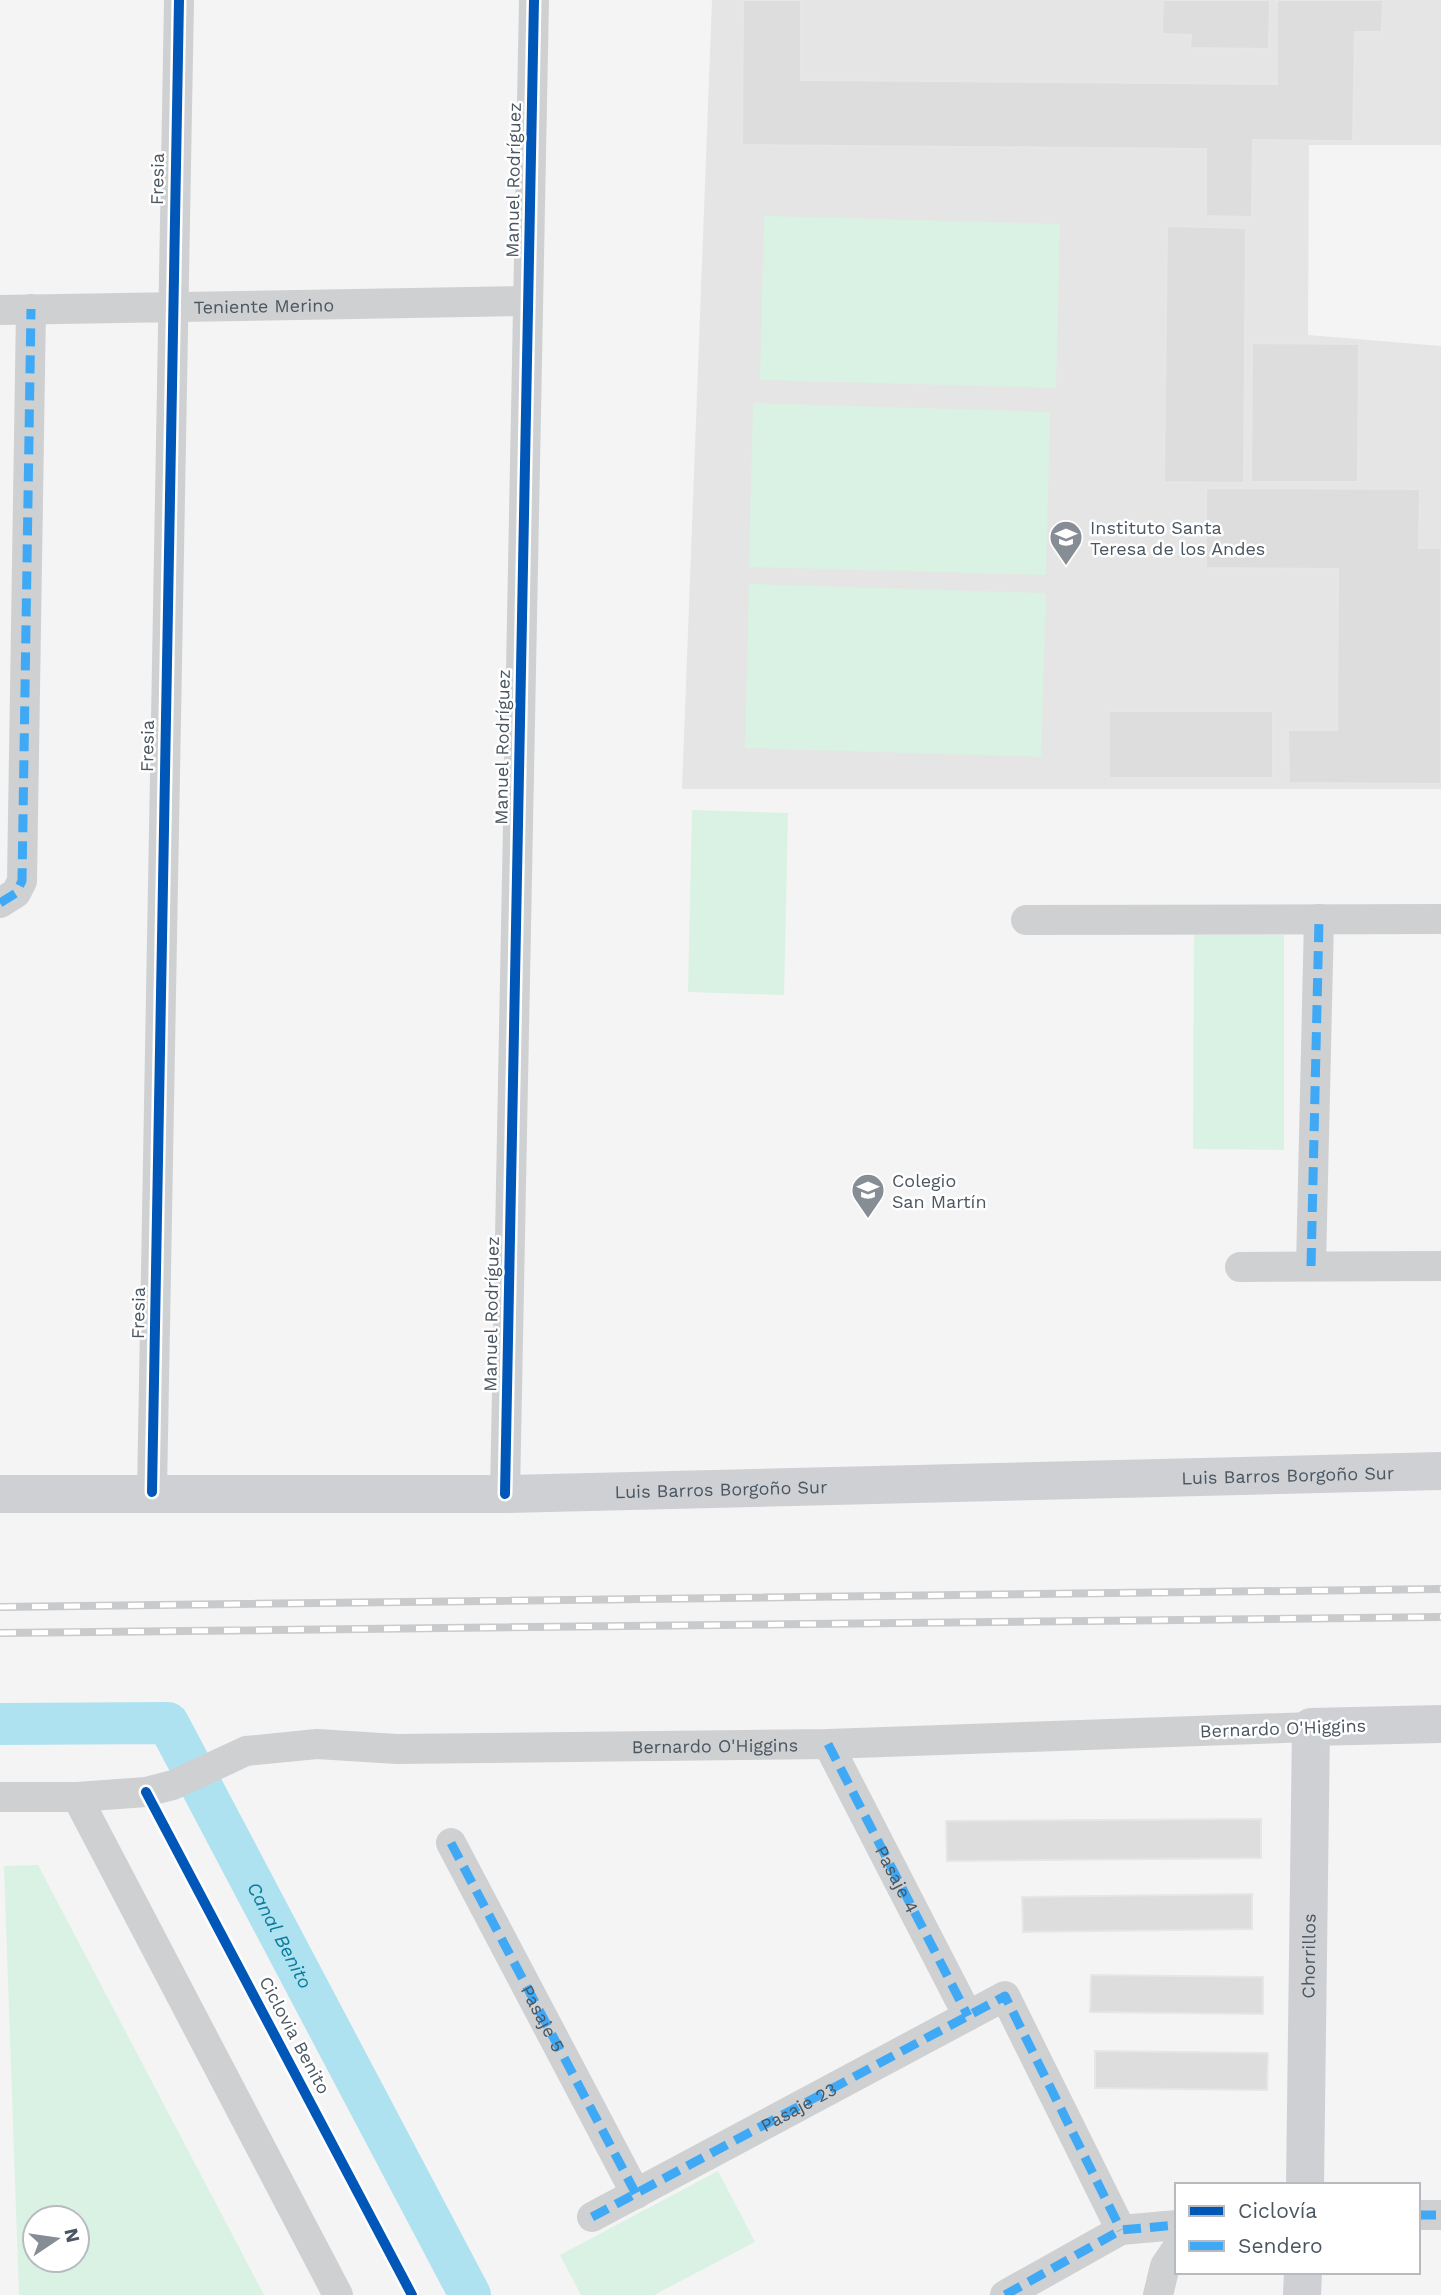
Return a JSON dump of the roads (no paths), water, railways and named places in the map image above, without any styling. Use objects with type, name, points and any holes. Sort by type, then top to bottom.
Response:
[{"type":"street","name":"Fresia","points":[[152,1492],[179,0]]},
{"type":"street","name":"Manuel Rodríguez","points":[[505,1494],[534,0]]},
{"type":"street","name":"Teniente Merino","points":[[0,310],[528,301]]},
{"type":"street","points":[[0,903],[16,893],[22,881],[32,309]]},
{"type":"street","points":[[1311,1266],[1319,919]]},
{"type":"street","points":[[1027,920],[1441,919]]},
{"type":"street","points":[[1240,1266],[1441,1266]]},
{"type":"street","name":"Luis Barros Borgoño Sur","points":[[0,1494],[505,1494],[1441,1471]]},
{"type":"street","name":"Bernardo O'Higgins","points":[[0,1797],[76,1797],[146,1792],[173,1785],[246,1751],[317,1744],[397,1749],[828,1744],[1441,1724]]},
{"type":"street","name":"Chorrillos","points":[[1305,2183],[1311,1727]]},
{"type":"street","name":"Pasaje 4","points":[[828,1744],[968,2016]]},
{"type":"street","points":[[76,1797],[338,2295]]},
{"type":"street","name":"Pasaje 5","points":[[451,1843],[636,2194]]},
{"type":"street","name":"Pasaje 23","points":[[592,2217],[1005,1996],[1121,2230]]},
{"type":"street","points":[[1420,2215],[1441,2215]]},
{"type":"street","points":[[1004,2295],[1121,2230],[1175,2225]]},
{"type":"street","points":[[1158,2295],[1165,2266],[1175,2251]]},
{"type":"street","points":[[1302,2295],[1303,2274]]},
{"type":"waterway","name":"Canal Benito","points":[[0,1724],[168,1723],[470,2295]]},
{"type":"railway","points":[[0,1607],[1441,1589]]},
{"type":"railway","points":[[0,1633],[1441,1617]]},
{"type":"place","name":"Instituto Santa Teresa de los Andes","points":[[1066,567]]},
{"type":"place","name":"Colegio San Martín","points":[[868,1220]]}]
